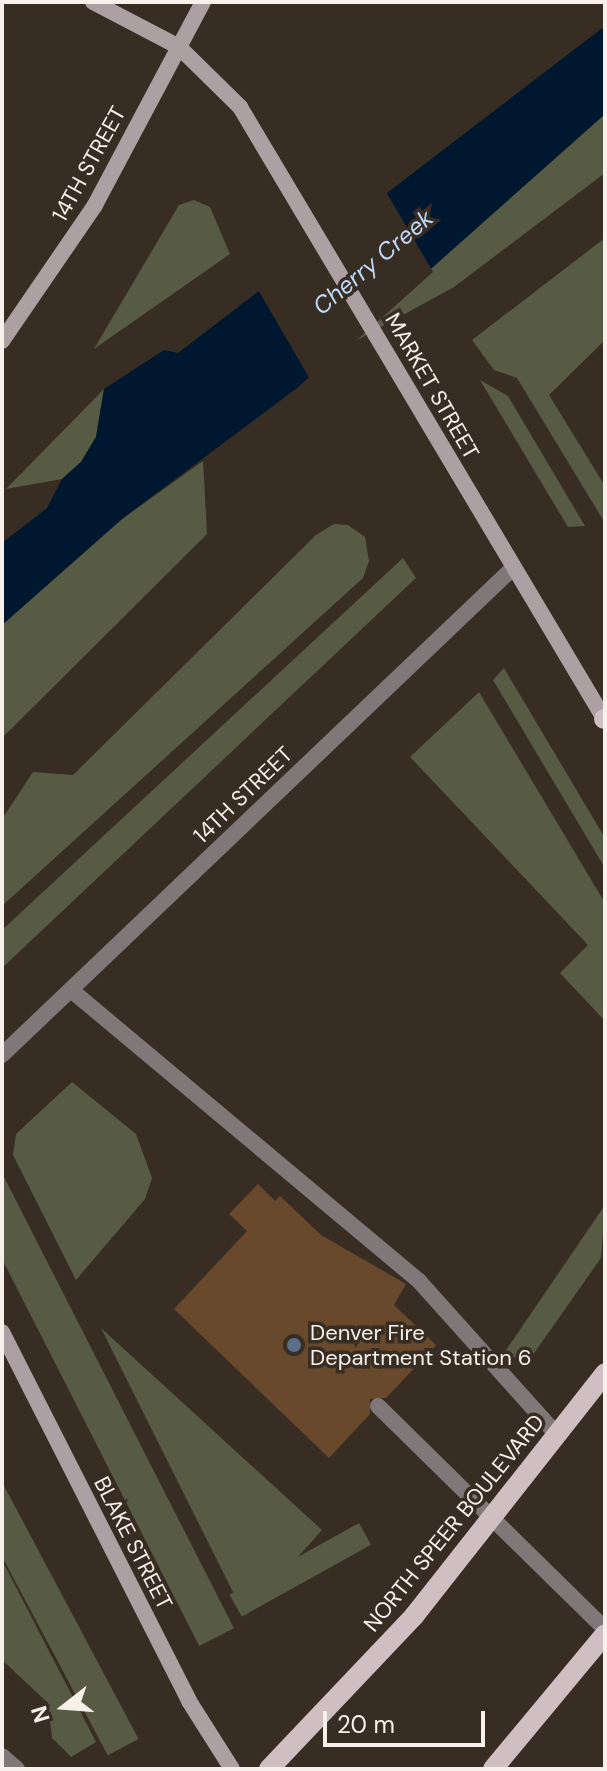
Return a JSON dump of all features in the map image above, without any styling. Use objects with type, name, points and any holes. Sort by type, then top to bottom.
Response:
[{"type":"main road","name":"MARKET STREET","points":[[93,2],[179,47],[234,100],[290,185],[605,719]]},
{"type":"main road","name":"14TH STREET","points":[[2,341],[95,205],[203,2]]},
{"type":"main road","name":"BLAKE STREET","points":[[2,1332],[189,1701],[232,1769]]},
{"type":"main road","name":"NORTH SPEER BOULEVARD","points":[[269,1769],[414,1616],[605,1373]]},
{"type":"main road","points":[[493,1769],[605,1632]]},
{"type":"street","name":"14TH STREET","points":[[2,1055],[514,567]]},
{"type":"street","points":[[71,990],[419,1281],[557,1435]]},
{"type":"street","points":[[378,1406],[605,1632]]},
{"type":"street","points":[[2,1756],[17,1769]]},
{"type":"green space","points":[[605,114],[605,173],[454,287],[339,350]]},
{"type":"green space","points":[[194,200],[210,207],[230,254],[94,349],[179,205]]},
{"type":"green space","points":[[605,238],[605,340],[549,395],[605,486],[605,523],[517,378],[494,370],[472,340]]},
{"type":"green space","points":[[480,380],[508,396],[585,526],[568,527]]},
{"type":"green space","points":[[104,389],[96,437],[81,462],[62,479],[6,489]]},
{"type":"green space","points":[[203,461],[207,534],[2,738],[2,625],[122,519]]},
{"type":"green space","points":[[334,524],[348,525],[365,537],[369,561],[363,578],[2,906],[2,819],[33,772],[73,775],[316,535]]},
{"type":"green space","points":[[403,558],[416,578],[2,968],[2,930]]},
{"type":"green space","points":[[504,668],[605,838],[605,868],[493,680]]},
{"type":"green space","points":[[479,692],[605,903],[605,1021],[560,973],[588,945],[410,757]]},
{"type":"green space","points":[[72,1082],[136,1134],[152,1178],[145,1199],[76,1280],[13,1155],[16,1134]]},
{"type":"green space","points":[[2,1173],[234,1628],[199,1646],[2,1259]]},
{"type":"green space","points":[[605,1205],[601,1258],[530,1359],[502,1356]]},
{"type":"green space","points":[[101,1328],[322,1530],[245,1616]]},
{"type":"green space","points":[[2,1482],[139,1739],[108,1755],[2,1557]]},
{"type":"green space","points":[[359,1523],[371,1545],[242,1617],[230,1595]]},
{"type":"green space","points":[[2,1560],[96,1742],[71,1757],[52,1738],[48,1703],[2,1660]]},
{"type":"water","name":"Cherry Creek","points":[[605,26],[605,114],[297,388],[122,519],[2,625],[2,543],[47,508],[62,479],[81,462],[96,437],[104,389],[164,350],[178,353]]},
{"type":"pier","points":[[385,190],[433,272],[311,381],[257,288]]},
{"type":"building","points":[[258,1184],[275,1201],[280,1196],[321,1235],[406,1284],[394,1305],[436,1345],[386,1398],[370,1399],[370,1414],[329,1458],[174,1309],[247,1231],[229,1214]]},
{"type":"place","name":"Denver Fire Department Station 6","points":[[294,1345]]}]
